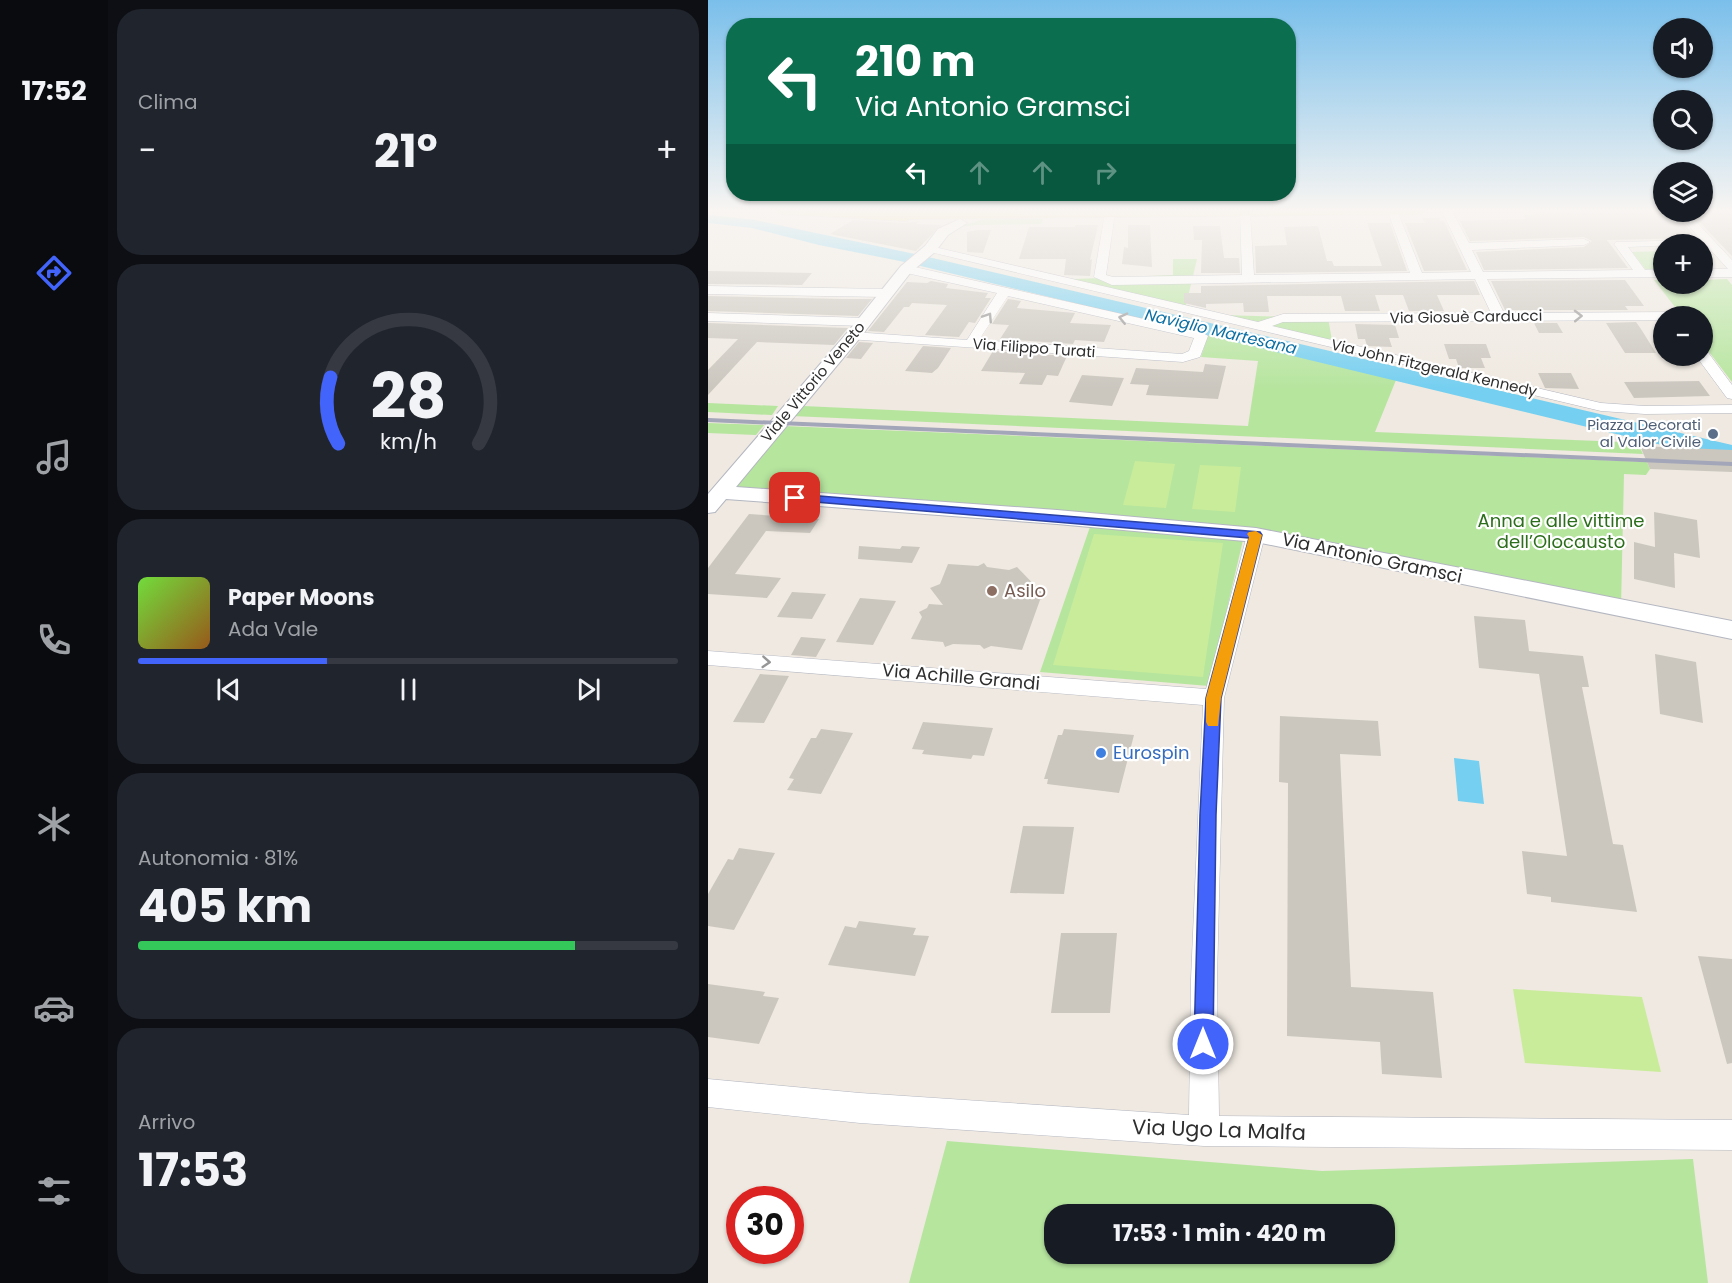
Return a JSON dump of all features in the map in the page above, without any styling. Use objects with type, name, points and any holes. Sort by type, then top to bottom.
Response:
[{"type":"street","name":"Viale Vittorio Veneto","points":[[714,500],[908,269]]},
{"type":"street","points":[[944,269],[1005,291],[970,343]]},
{"type":"street","name":"Via John Fitzgerald Kennedy","points":[[971,269],[1156,303],[1614,409],[1732,409]]},
{"type":"street","points":[[1102,269],[1101,278],[1114,281],[1653,273]]},
{"type":"street","points":[[1248,269],[1248,278]]},
{"type":"street","points":[[1414,269],[1417,276]]},
{"type":"street","points":[[1475,269],[1499,316]]},
{"type":"street","points":[[1638,269],[1641,273]]},
{"type":"street","points":[[1713,273],[1732,273]]},
{"type":"street","points":[[1156,303],[1177,279]]},
{"type":"street","points":[[708,290],[887,293]]},
{"type":"street","name":"Via Filippo Turati","points":[[853,336],[1186,358],[1195,354],[1201,336],[1005,291]]},
{"type":"street","name":"Via Giosuè Carducci","points":[[1258,327],[1279,319],[1653,316]]},
{"type":"street","points":[[708,317],[864,322]]},
{"type":"street","points":[[1711,366],[1732,395]]},
{"type":"street","name":"Via Antonio Gramsci","points":[[714,500],[1057,517],[1256,535],[1732,630]]},
{"type":"street","points":[[1204,1131],[1204,979],[1214,698],[1256,535]]},
{"type":"street","name":"Via Achille Grandi","points":[[708,658],[1214,698]]},
{"type":"street","name":"Via Ugo La Malfa","points":[[708,1093],[860,1108],[1204,1131],[1732,1135]]},
{"type":"green space","points":[[1173,269],[1195,269],[1186,305],[1222,315],[1328,318],[1333,346],[1051,280],[1173,275]]},
{"type":"green space","points":[[1727,279],[1732,285],[1732,382],[1713,357],[1713,306],[1674,306],[1665,294],[1713,294],[1713,280]]},
{"type":"green space","points":[[1208,335],[1396,380],[1375,432],[1623,442],[1639,446],[1643,454],[792,416],[803,406],[1248,426],[1258,361],[1201,357]]},
{"type":"green space","points":[[708,403],[778,406],[772,415],[708,412]]},
{"type":"green space","points":[[708,423],[764,425],[756,435],[708,433]]},
{"type":"green space","name":"Anna e alle vittime dell’Olocausto","points":[[784,426],[1647,462],[1650,469],[1646,475],[1624,474],[1621,606],[1256,530],[725,490]]},
{"type":"green space","points":[[1135,461],[1175,464],[1166,508],[1123,505]]},
{"type":"green space","points":[[1200,465],[1241,467],[1235,512],[1192,509]]},
{"type":"green space","points":[[1091,524],[1243,540],[1209,686],[1040,672]]},
{"type":"green space","points":[[1094,534],[1223,543],[1203,677],[1053,665]]},
{"type":"green space","points":[[1513,989],[1642,997],[1661,1072],[1525,1063]]},
{"type":"green space","points":[[947,1141],[1322,1171],[1693,1159],[1708,1283],[909,1283]]},
{"type":"water","name":"Naviglio Martesana","points":[[933,269],[979,269],[1732,445],[1732,462]]},
{"type":"water","points":[[1454,758],[1479,761],[1484,804],[1458,801]]},
{"type":"building","points":[[1065,269],[1091,269],[1090,276],[1064,275]]},
{"type":"building","points":[[1201,269],[1240,269],[1240,273],[1201,273]]},
{"type":"building","points":[[1256,269],[1406,269],[1407,271],[1256,273]]},
{"type":"building","points":[[1423,269],[1467,270],[1424,271]]},
{"type":"building","points":[[1483,269],[1565,269],[1484,270]]},
{"type":"building","points":[[708,271],[812,273],[802,285],[708,284]]},
{"type":"building","points":[[1625,280],[1644,306],[1625,306],[1628,310],[1505,310],[1491,281]]},
{"type":"building","points":[[931,281],[948,284],[946,288],[988,293],[985,298],[991,298],[975,323],[969,322],[959,337],[925,335],[947,305],[912,303],[909,307],[904,307],[884,332],[868,331],[907,282],[927,283]]},
{"type":"building","points":[[1474,281],[1480,295],[1437,295],[1444,311],[1409,311],[1403,295],[1375,295],[1380,311],[1345,311],[1341,296],[1267,296],[1269,312],[1244,312],[1243,303],[1206,304],[1206,308],[1184,303],[1184,293],[1201,293],[1201,286]]},
{"type":"building","points":[[708,296],[872,299],[858,316],[708,311]]},
{"type":"building","points":[[1008,299],[1021,301],[1017,308],[1075,313],[1070,323],[1111,325],[1104,342],[1075,340],[1073,344],[1000,339],[1009,325],[992,324]]},
{"type":"building","points":[[1636,322],[1653,348],[1653,353],[1625,353],[1606,323]]},
{"type":"building","points":[[708,323],[848,328],[834,345],[757,342],[708,395],[708,370],[738,339],[708,338]]},
{"type":"building","points":[[1534,323],[1557,323],[1563,333],[1539,333]]},
{"type":"building","points":[[1355,324],[1395,325],[1399,338],[1389,338],[1392,347],[1367,346],[1365,339],[1358,339]]},
{"type":"building","points":[[859,342],[873,343],[861,359],[846,358]]},
{"type":"building","points":[[1444,344],[1486,344],[1491,358],[1481,358],[1485,368],[1459,368],[1456,359],[1449,359]]},
{"type":"building","points":[[923,346],[951,348],[932,373],[905,371]]},
{"type":"building","points":[[993,351],[1067,356],[1058,376],[1047,375],[1042,385],[1019,384],[1025,373],[981,371]]},
{"type":"building","points":[[1205,364],[1226,366],[1218,399],[1146,395],[1149,385],[1130,384],[1136,368],[1203,372]]},
{"type":"building","points":[[1538,373],[1571,373],[1579,389],[1545,388]]},
{"type":"building","points":[[1082,375],[1124,378],[1112,406],[1069,402]]},
{"type":"building","points":[[1699,381],[1710,396],[1634,398],[1624,382]]},
{"type":"building","points":[[1640,446],[1732,450],[1732,472],[1650,469]]},
{"type":"building","points":[[1654,512],[1697,520],[1700,558],[1674,553],[1675,588],[1634,579],[1634,542],[1655,547]]},
{"type":"building","points":[[749,514],[819,519],[810,533],[766,531],[735,574],[781,578],[767,598],[708,594],[708,568]]},
{"type":"building","points":[[859,546],[900,549],[902,546],[920,547],[912,563],[858,559]]},
{"type":"building","name":"Asilo","points":[[984,563],[987,567],[1009,570],[1017,567],[1046,597],[1040,600],[1022,650],[991,646],[984,649],[980,645],[953,644],[945,647],[943,642],[911,639],[922,617],[919,612],[927,608],[929,604],[943,605],[930,588],[940,584],[948,564],[978,566]]},
{"type":"building","points":[[792,592],[826,594],[812,619],[777,617]]},
{"type":"building","points":[[860,598],[896,601],[873,645],[836,642]]},
{"type":"building","points":[[1474,616],[1525,620],[1529,651],[1583,656],[1589,687],[1582,687],[1613,844],[1623,845],[1637,912],[1551,902],[1551,897],[1527,894],[1522,851],[1567,856],[1539,674],[1479,668]]},
{"type":"building","points":[[801,637],[826,639],[816,657],[791,655]]},
{"type":"building","points":[[1655,654],[1696,662],[1703,723],[1660,714]]},
{"type":"building","points":[[760,674],[789,676],[764,723],[733,722]]},
{"type":"building","points":[[1280,716],[1378,721],[1381,756],[1340,754],[1351,987],[1433,992],[1442,1078],[1382,1074],[1380,1042],[1287,1036],[1288,783],[1279,782]]},
{"type":"building","points":[[923,722],[993,728],[984,756],[973,755],[971,759],[922,754],[924,750],[912,749]]},
{"type":"building","points":[[821,729],[853,733],[821,794],[787,790],[794,779],[789,778],[811,738],[816,738]]},
{"type":"building","points":[[1064,729],[1134,735],[1119,793],[1047,784],[1048,779],[1044,779],[1058,735],[1062,735]]},
{"type":"building","points":[[1023,826],[1074,827],[1064,894],[1010,893]]},
{"type":"building","points":[[739,848],[775,853],[734,930],[708,926],[708,894],[728,859],[733,860]]},
{"type":"building","points":[[859,921],[916,928],[913,935],[929,936],[915,976],[828,965],[845,926],[856,928]]},
{"type":"building","points":[[1061,933],[1117,933],[1110,1013],[1051,1013]]},
{"type":"building","points":[[1698,956],[1732,959],[1732,1063],[1727,1064]]},
{"type":"building","points":[[708,984],[765,992],[763,996],[779,998],[759,1044],[708,1037]]},
{"type":"railway","points":[[708,420],[1732,464]]},
{"type":"slow traffic","points":[[1213,722],[1214,698],[1256,535],[1253,534]]},
{"type":"place","name":"Piazza Decorati al Valor Civile","points":[[1713,434]]},
{"type":"place","name":"Asilo","points":[[992,591]]},
{"type":"place","name":"Eurospin","points":[[1101,753]]},
{"type":"route","points":[[795,498],[1057,517],[1256,535],[1214,698],[1208,815],[1203,1044]]}]
